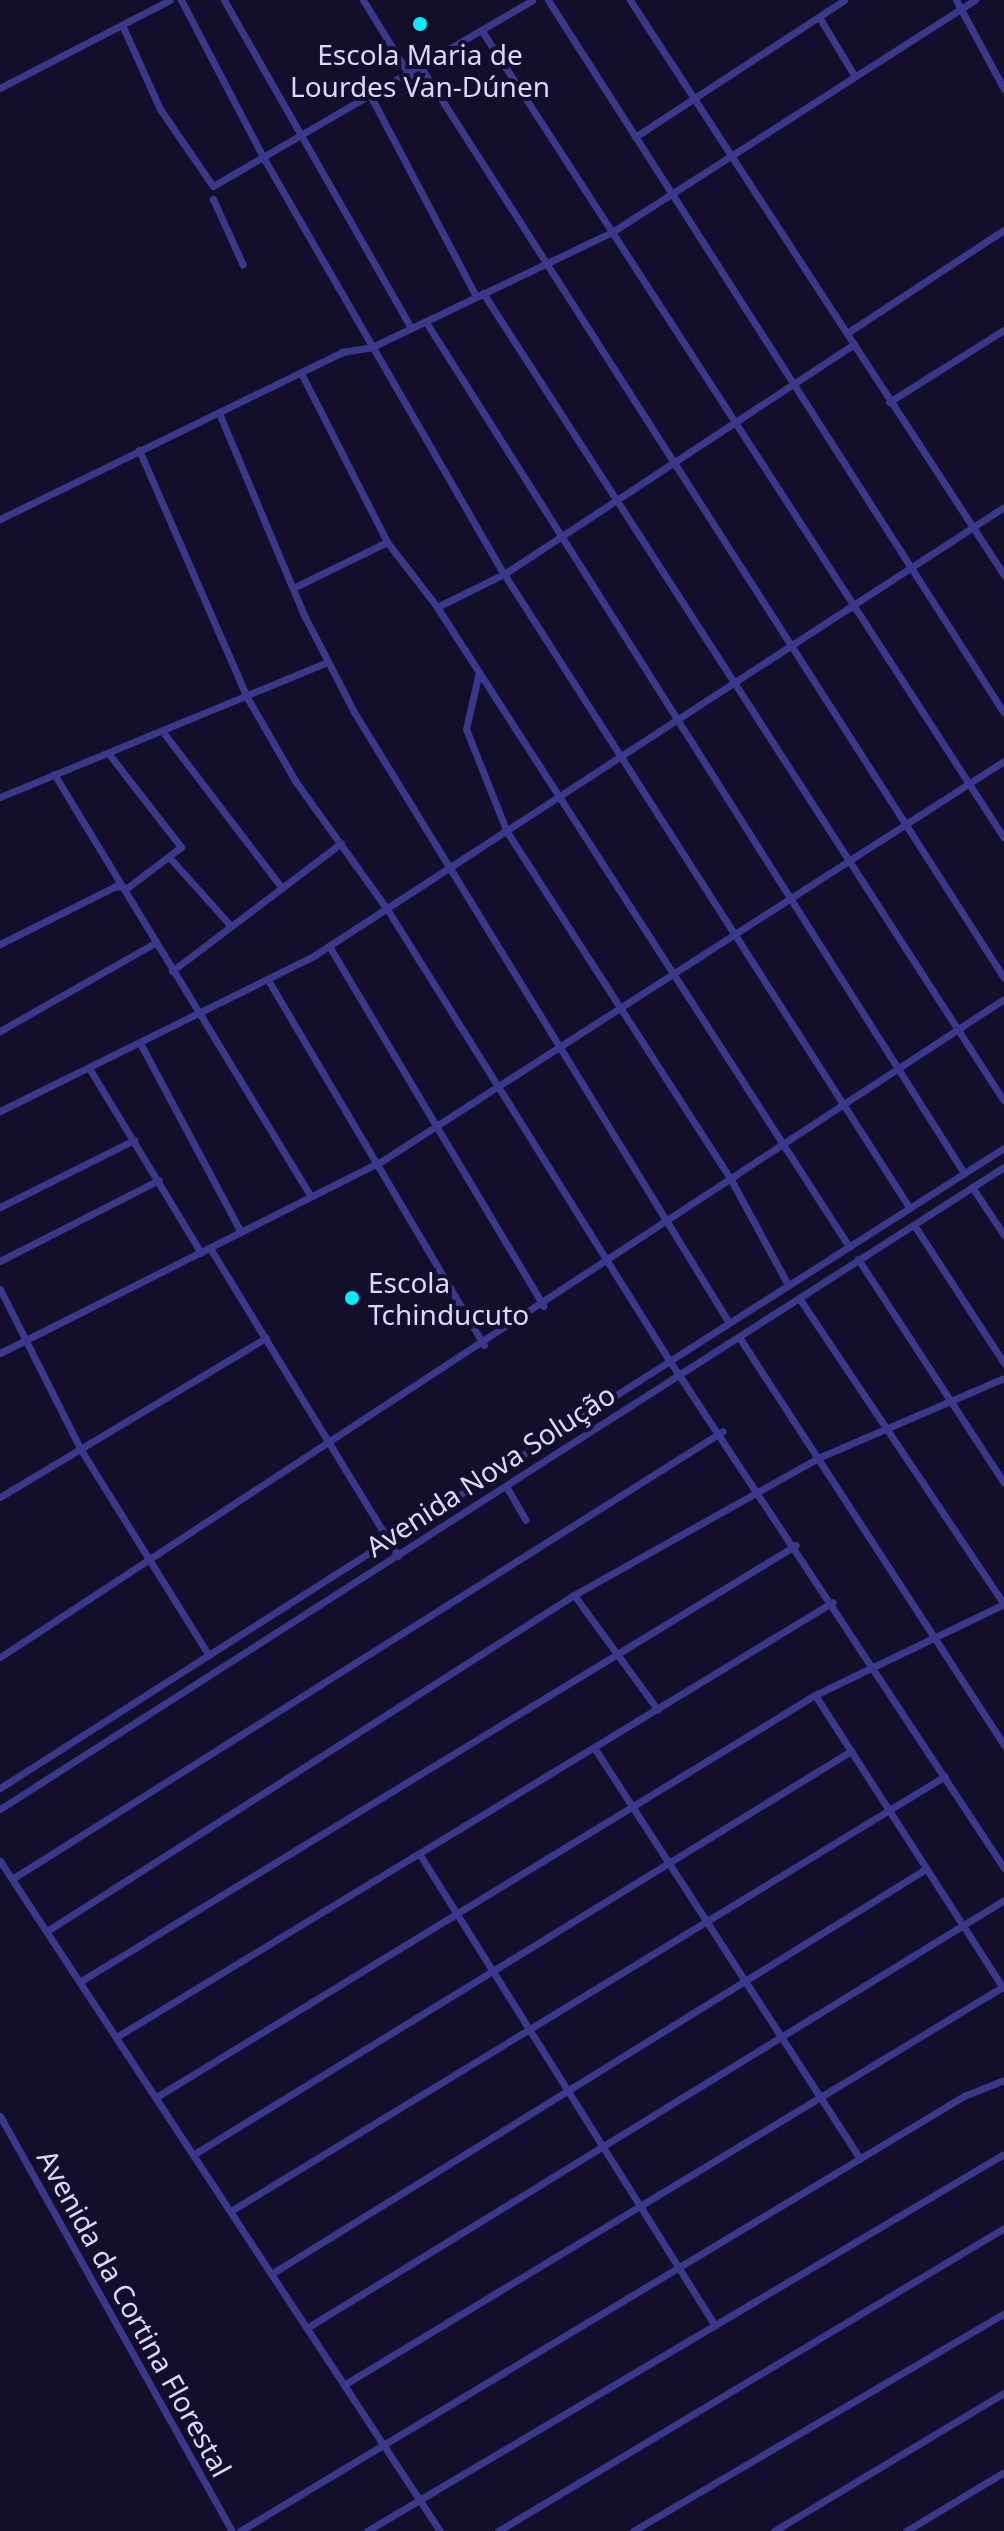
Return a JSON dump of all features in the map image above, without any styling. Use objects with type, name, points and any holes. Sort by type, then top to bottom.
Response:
[{"type":"street","points":[[0,88],[170,0]]},
{"type":"street","points":[[181,0],[263,157],[504,574],[909,1207]]},
{"type":"street","points":[[224,0],[411,328]]},
{"type":"street","points":[[363,0],[410,76]]},
{"type":"street","points":[[123,27],[205,183],[221,184],[301,135],[422,69],[532,0]]},
{"type":"street","points":[[548,0],[1004,713]]},
{"type":"street","points":[[630,0],[1004,575]]},
{"type":"street","points":[[635,137],[844,0]]},
{"type":"street","points":[[956,0],[1004,89]]},
{"type":"street","points":[[0,519],[139,450],[302,375],[342,352],[372,347],[612,232],[673,198],[733,154],[975,0]]},
{"type":"street","points":[[819,17],[854,75]]},
{"type":"street","points":[[482,31],[1004,838]]},
{"type":"street","points":[[422,69],[675,464],[797,645],[1004,978]]},
{"type":"street","points":[[371,97],[479,294],[613,504],[736,681],[1004,1101]]},
{"type":"street","points":[[213,199],[243,265]]},
{"type":"street","points":[[847,333],[1004,230]]},
{"type":"street","points":[[426,322],[560,538],[681,718],[964,1173]]},
{"type":"street","points":[[889,402],[1004,330]]},
{"type":"street","points":[[437,607],[504,574],[795,386],[854,344]]},
{"type":"street","points":[[302,375],[387,542],[437,607],[848,1245]]},
{"type":"street","points":[[219,413],[328,662],[447,871],[728,1321]]},
{"type":"street","points":[[139,450],[248,699],[387,909],[669,1360],[723,1431],[1004,1868]]},
{"type":"street","points":[[0,1111],[201,1014],[329,946],[736,681],[797,645],[1004,507]]},
{"type":"street","points":[[293,588],[387,542]]},
{"type":"street","points":[[0,797],[248,699],[328,662]]},
{"type":"street","points":[[479,672],[466,729],[507,832],[730,1178],[788,1285]]},
{"type":"street","points":[[163,732],[282,888]]},
{"type":"street","points":[[0,944],[116,886],[127,888],[169,857],[182,841],[108,753]]},
{"type":"street","points":[[0,1353],[379,1162],[558,1052],[1004,761]]},
{"type":"street","points":[[54,774],[116,886],[201,1014],[311,1196]]},
{"type":"street","points":[[172,971],[341,843]]},
{"type":"street","points":[[169,857],[231,926]]},
{"type":"street","points":[[0,1031],[153,944]]},
{"type":"street","points":[[329,946],[440,1125],[544,1306]]},
{"type":"street","points":[[268,980],[379,1162],[484,1345]]},
{"type":"street","points":[[0,1657],[544,1306],[783,1141],[1004,999]]},
{"type":"street","points":[[140,1043],[241,1232]]},
{"type":"street","points":[[89,1068],[201,1253]]},
{"type":"street","points":[[0,1207],[134,1140]]},
{"type":"street","name":"Avenida Nova Solução","points":[[0,1788],[728,1321],[1004,1148]]},
{"type":"street","name":"Avenida Nova Solução","points":[[0,1809],[1004,1167]]},
{"type":"street","points":[[0,1261],[159,1180]]},
{"type":"street","points":[[972,1187],[1004,1235]]},
{"type":"street","points":[[914,1225],[1004,1363]]},
{"type":"street","points":[[210,1248],[333,1444],[398,1556]]},
{"type":"street","points":[[858,1259],[1004,1483]]},
{"type":"street","points":[[0,1289],[81,1450],[208,1654]]},
{"type":"street","points":[[158,2096],[815,1695],[1004,1604],[888,1425],[799,1298]]},
{"type":"street","points":[[739,1337],[1004,1745]]},
{"type":"street","points":[[0,1497],[266,1338]]},
{"type":"street","points":[[47,1931],[574,1595],[818,1458],[888,1425],[1004,1378]]},
{"type":"street","points":[[12,1879],[723,1431]]},
{"type":"street","points":[[506,1486],[526,1520]]},
{"type":"street","points":[[81,1981],[796,1545]]},
{"type":"street","points":[[574,1595],[658,1710]]},
{"type":"street","points":[[118,2036],[833,1602]]},
{"type":"street","points":[[347,2383],[1003,1988],[815,1695]]},
{"type":"street","points":[[595,1749],[860,2159]]},
{"type":"street","points":[[196,2153],[851,1751]]},
{"type":"street","points":[[234,2209],[945,1776]]},
{"type":"street","points":[[420,1855],[603,2147],[644,2204],[714,2324]]},
{"type":"street","points":[[0,1861],[276,2271],[440,2531]]},
{"type":"street","points":[[276,2271],[926,1869]]},
{"type":"street","points":[[310,2326],[1004,1900]]},
{"type":"street","points":[[240,2531],[860,2159],[1004,2080]]},
{"type":"street","name":"Avenida da Cortina Florestal","points":[[0,2116],[232,2531]]},
{"type":"street","points":[[367,2531],[1004,2154]]},
{"type":"street","points":[[498,2531],[1004,2228]]},
{"type":"street","points":[[633,2531],[1004,2313]]},
{"type":"street","points":[[774,2531],[1004,2393]]},
{"type":"street","points":[[906,2531],[1004,2472]]},
{"type":"place","name":"Escola Maria de Lourdes Van-Dúnen","points":[[420,24]]},
{"type":"place","name":"Escola Tchinducuto","points":[[352,1298]]}]
